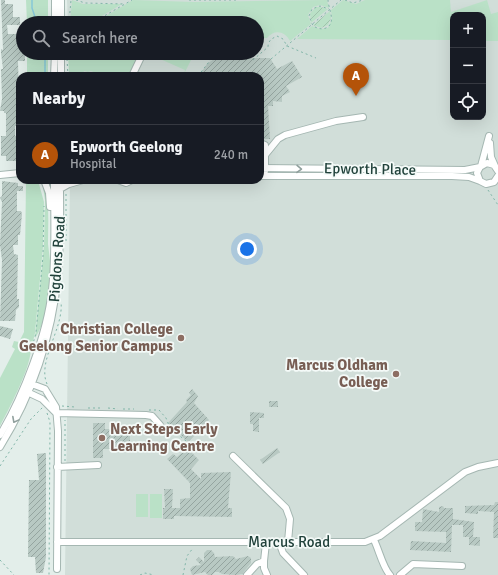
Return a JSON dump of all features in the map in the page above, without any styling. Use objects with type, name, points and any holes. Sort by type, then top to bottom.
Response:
[{"type":"street","points":[[55,0],[55,16]]},
{"type":"street","points":[[61,0],[61,16]]},
{"type":"street","points":[[54,72],[55,60]]},
{"type":"street","points":[[61,60],[62,72]]},
{"type":"street","points":[[134,72],[140,60]]},
{"type":"street","points":[[265,155],[278,139],[285,135],[336,121],[363,117]]},
{"type":"street","points":[[480,181],[477,173],[489,136],[490,154],[497,168]]},
{"type":"street","points":[[264,145],[264,159]]},
{"type":"street","name":"Epworth Place","points":[[264,168],[465,170],[487,163],[497,168]]},
{"type":"street","points":[[0,170],[11,173]]},
{"type":"street","points":[[0,175],[16,173]]},
{"type":"street","name":"Epworth Place","points":[[264,176],[452,176],[469,177],[480,181],[488,187]]},
{"type":"street","points":[[488,187],[497,179]]},
{"type":"street","points":[[45,184],[50,200],[50,255],[53,268]]},
{"type":"street","name":"Pigdons Road","points":[[0,435],[22,390],[48,312],[53,268],[54,184]]},
{"type":"street","name":"Pigdons Road","points":[[0,447],[32,384],[44,347],[55,299],[59,261],[60,184]]},
{"type":"street","points":[[60,189],[69,184]]},
{"type":"street","points":[[25,381],[46,390],[56,405],[57,568]]},
{"type":"street","points":[[22,390],[45,402],[56,414],[146,414],[152,416],[160,425]]},
{"type":"street","points":[[233,456],[286,508],[290,519],[288,542]]},
{"type":"street","points":[[390,575],[385,567],[381,554],[374,540],[465,472],[478,467],[498,463]]},
{"type":"street","points":[[57,467],[98,465]]},
{"type":"street","name":"Marcus Road","points":[[57,542],[350,542],[374,540]]},
{"type":"street","points":[[266,542],[264,568],[267,575]]},
{"type":"street","points":[[279,542],[280,547],[287,558],[304,575]]},
{"type":"street","points":[[247,575],[257,564],[264,561]]},
{"type":"street","points":[[400,575],[413,564],[462,566]]},
{"type":"path","points":[[70,16],[71,0]]},
{"type":"path","points":[[76,0],[85,3],[125,4]]},
{"type":"path","points":[[104,16],[132,0]]},
{"type":"path","points":[[189,0],[236,0]]},
{"type":"path","points":[[328,0],[330,10],[331,20],[328,27],[320,29],[312,25],[309,16],[313,8],[323,6],[330,10]]},
{"type":"path","points":[[271,59],[341,0]]},
{"type":"path","points":[[345,0],[353,3],[363,0]]},
{"type":"path","points":[[264,50],[268,47],[268,43],[271,38],[276,36],[281,37],[287,46],[316,58]]},
{"type":"path","points":[[67,60],[68,72]]},
{"type":"path","points":[[201,72],[210,60]]},
{"type":"path","points":[[488,187],[498,205]]},
{"type":"path","points":[[31,352],[36,333],[43,256],[44,201]]},
{"type":"path","points":[[0,466],[31,418],[44,405],[50,422],[49,575]]},
{"type":"path","points":[[66,406],[77,408]]},
{"type":"path","points":[[85,408],[138,410]]},
{"type":"path","points":[[148,410],[159,410],[166,418],[170,428],[186,441]]},
{"type":"path","points":[[65,416],[65,463]]},
{"type":"path","points":[[183,575],[187,556],[193,546],[193,542]]},
{"type":"path","points":[[0,560],[14,575]]},
{"type":"path","points":[[140,575],[145,573],[154,575]]},
{"type":"shaded area","name":"Marcus Oldham College","points":[[67,0],[498,0],[498,575],[65,575],[70,184],[264,184],[264,72],[69,72],[69,60],[264,60],[264,16],[68,16]]},
{"type":"green space","points":[[26,0],[48,0],[48,16],[27,16]]},
{"type":"green space","points":[[72,0],[83,4],[122,4],[102,16],[71,16]]},
{"type":"green space","points":[[133,0],[194,2],[327,0],[329,8],[320,5],[313,7],[308,15],[311,24],[290,41],[285,35],[279,32],[273,33],[267,38],[264,38],[264,16],[106,16]]},
{"type":"green space","points":[[343,0],[356,4],[365,0],[450,0],[450,40],[297,39],[312,26],[320,29],[328,28],[332,19],[331,10]]},
{"type":"green space","points":[[487,0],[491,14],[498,12],[498,41],[486,41],[486,12],[451,12]]},
{"type":"green space","points":[[316,7],[328,9],[311,23],[310,13]]},
{"type":"green space","points":[[330,11],[331,18],[328,25],[321,28],[313,25]]},
{"type":"green space","points":[[27,60],[48,60],[48,72],[27,72]]},
{"type":"green space","points":[[68,60],[137,60],[131,72],[69,72]]},
{"type":"green space","points":[[162,60],[191,60],[184,72],[185,70]]},
{"type":"green space","points":[[26,184],[39,184],[44,202],[43,247],[35,333],[25,372],[0,426],[0,378],[15,349],[12,347],[14,341],[19,342],[24,332]]},
{"type":"green space","points":[[44,186],[48,207],[48,244],[51,277],[45,314],[35,338],[44,245]]},
{"type":"green space","points":[[136,494],[148,494],[148,517],[136,517]]},
{"type":"green space","points":[[150,494],[162,494],[162,518],[150,518]]},
{"type":"building","points":[[1,0],[5,0],[5,4],[13,4],[13,17],[16,17],[16,25],[7,25],[8,34],[16,34],[16,60],[25,60],[18,61],[18,72],[16,72],[16,161],[6,161],[6,156],[1,156],[1,136],[6,136],[6,113],[4,113],[4,111],[0,111],[2,99],[1,69],[3,69],[1,49],[3,50]]},
{"type":"building","points":[[264,58],[270,58],[277,69],[292,61],[302,77],[286,86],[290,92],[282,96],[282,102],[273,101],[273,106],[268,106],[270,139],[264,139],[264,72],[202,72],[207,64],[212,60],[264,60]]},
{"type":"building","points":[[2,181],[16,183],[18,186],[23,186],[23,191],[17,191],[17,211],[21,211],[22,214],[20,235],[18,235],[18,245],[13,245],[14,254],[18,255],[17,299],[19,299],[19,307],[16,310],[15,321],[0,321],[2,260],[0,245],[2,202],[0,198],[2,196]]},
{"type":"building","points":[[0,326],[13,329],[10,339],[0,336]]},
{"type":"building","points":[[192,389],[198,396],[194,403],[209,420],[188,442],[168,423],[187,402],[186,400],[191,395],[189,393]]},
{"type":"building","points":[[269,401],[278,401],[278,407],[269,407]]},
{"type":"building","points":[[250,412],[264,413],[264,418],[259,418],[259,432],[253,431],[253,424],[250,424]]},
{"type":"building","points":[[93,423],[105,423],[105,429],[130,429],[130,449],[103,449],[103,458],[93,458]]},
{"type":"building","points":[[187,448],[199,460],[191,469],[201,479],[201,473],[231,472],[228,508],[232,508],[232,517],[174,516],[174,519],[163,519],[163,508],[165,508],[164,489],[173,489],[172,508],[180,508],[180,499],[190,498],[190,483],[167,459],[173,454],[177,457]]},
{"type":"building","points":[[277,448],[280,452],[263,464],[260,460]]},
{"type":"building","points":[[46,453],[46,557],[43,573],[36,573],[35,557],[28,557],[29,480],[39,480],[37,454]]},
{"type":"building","points":[[495,502],[498,502],[498,538],[493,538],[494,512],[478,511],[478,514],[465,513],[465,506],[494,505]]},
{"type":"building","points":[[443,506],[444,508],[453,508],[453,519],[474,522],[473,537],[480,537],[480,546],[469,545],[469,537],[463,537],[463,525],[452,525],[451,552],[410,550],[411,541],[446,543],[446,532],[415,531],[415,522],[422,522],[423,509],[439,512],[439,507]]},
{"type":"building","points":[[207,550],[211,550],[215,557],[233,556],[236,559],[248,556],[251,558],[251,563],[242,574],[222,574],[215,572],[212,575],[208,575],[205,572],[192,575],[190,569],[193,566],[201,565],[196,560],[199,557],[204,562],[204,553]]},
{"type":"waterway","points":[[32,0],[32,8],[35,16]]},
{"type":"waterway","points":[[45,60],[45,72]]},
{"type":"place","name":"Epworth Geelong","points":[[356,96]]},
{"type":"place","name":"Christian College Geelong Senior Campus","points":[[181,338]]},
{"type":"place","name":"Marcus Oldham College","points":[[396,374]]},
{"type":"place","name":"Next Steps Early Learning Centre","points":[[102,438]]}]
